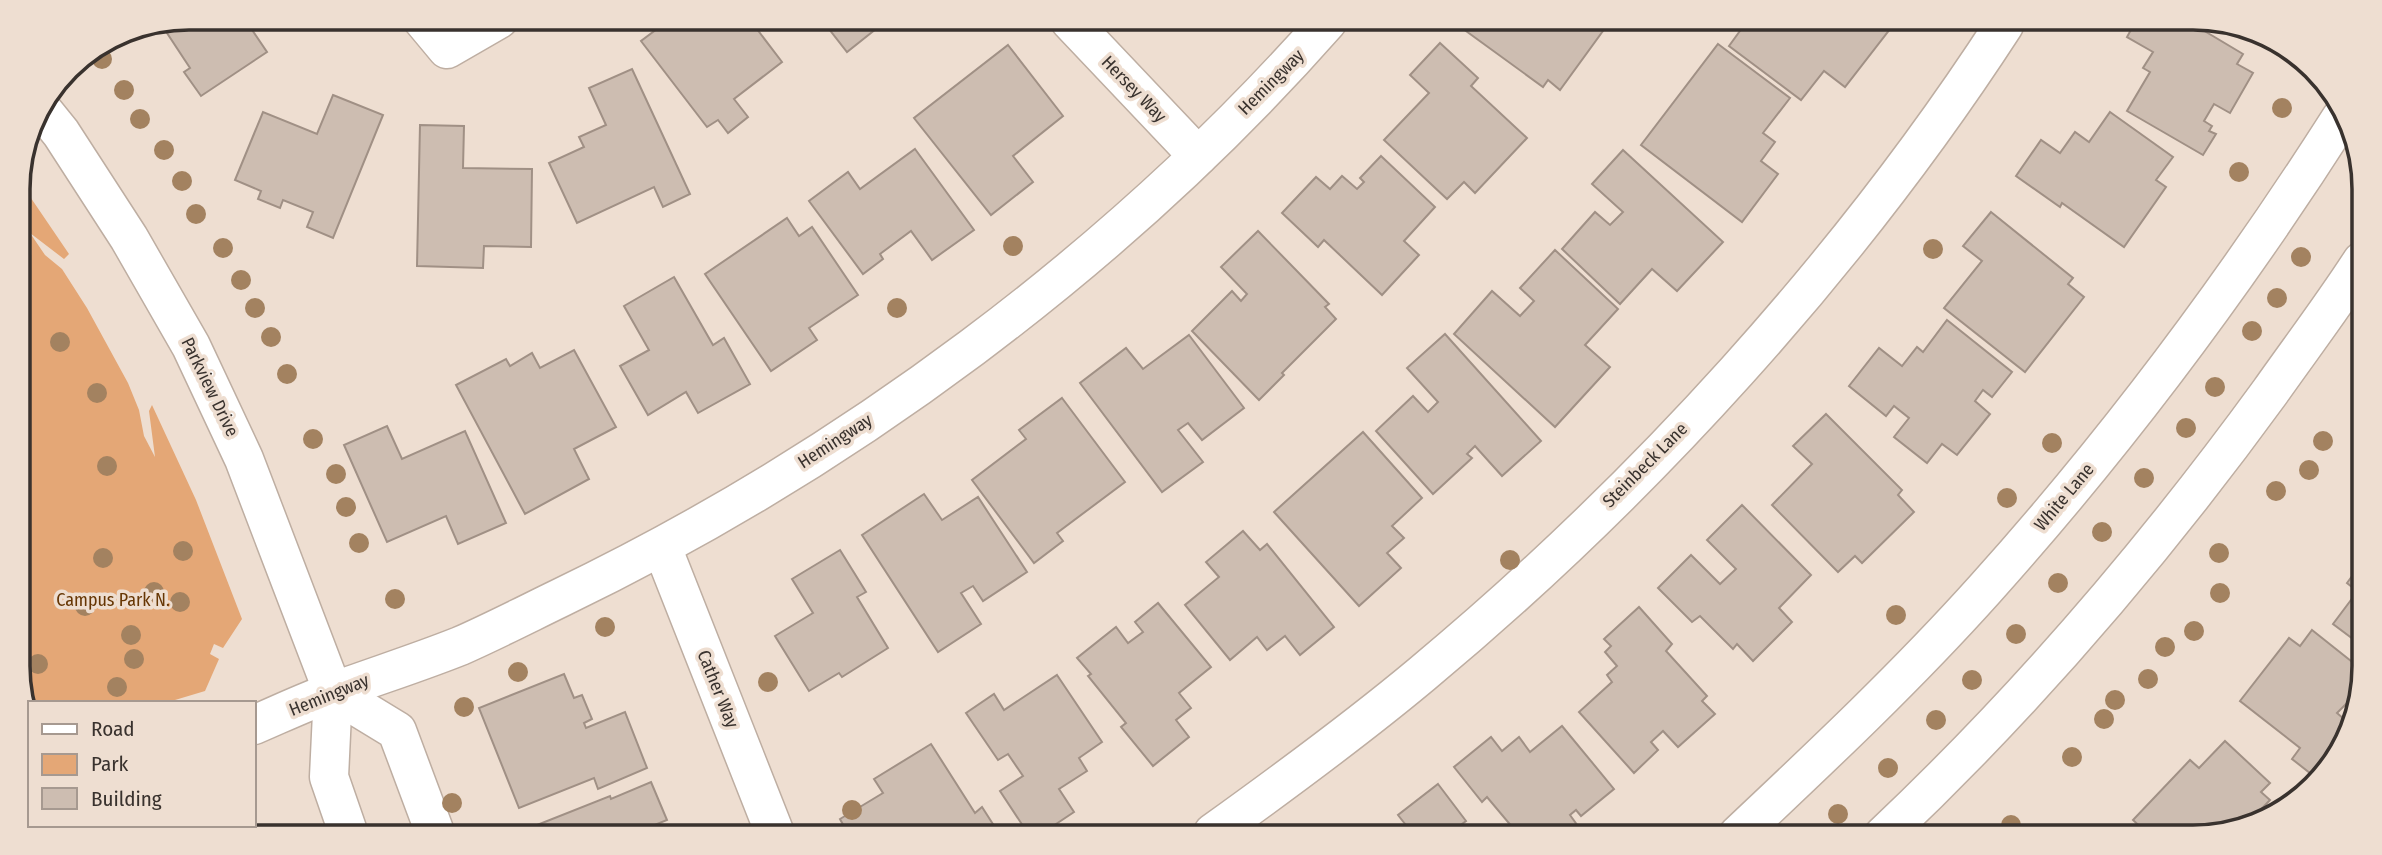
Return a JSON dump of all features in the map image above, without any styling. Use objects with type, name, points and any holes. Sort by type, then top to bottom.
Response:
[{"type":"street","points":[[431,30],[447,49],[480,30]]},
{"type":"street","name":"Hersey Way","points":[[1079,30],[1198,156]]},
{"type":"street","name":"Hemingway","points":[[256,724],[333,692],[461,645],[662,547],[772,483],[922,384],[1029,303],[1198,156],[1320,30]]},
{"type":"street","name":"Steinbeck Lane","points":[[1224,825],[1295,774],[1422,674],[1544,566],[1660,453],[1770,333],[1873,208],[1970,78],[2001,30]]},
{"type":"street","name":"Parkview Drive","points":[[48,116],[129,237],[191,346],[244,459],[333,692],[329,777],[345,825]]},
{"type":"street","name":"White Lane","points":[[1749,825],[1859,721],[1985,589],[2103,450],[2178,355],[2277,217],[2338,123]]},
{"type":"street","points":[[1895,825],[2046,670],[2164,531],[2246,424],[2352,275]]},
{"type":"street","name":"Cather Way","points":[[662,547],[772,825]]},
{"type":"street","points":[[333,692],[397,731],[432,825]]},
{"type":"green space","name":"Campus Park N.","points":[[30,197],[69,254],[64,259],[30,233]]},
{"type":"green space","name":"Campus Park N.","points":[[30,233],[45,255],[62,269],[87,308],[128,383],[139,410],[144,436],[155,457],[149,411],[152,405],[196,500],[242,619],[223,648],[214,644],[210,654],[219,659],[205,691],[172,701],[34,701],[30,677]]},
{"type":"building","points":[[252,30],[267,52],[201,96],[184,72],[190,68],[166,32]]},
{"type":"building","points":[[656,30],[758,30],[782,62],[734,99],[748,117],[728,133],[718,120],[707,127],[641,41]]},
{"type":"building","points":[[830,30],[875,30],[847,52]]},
{"type":"building","points":[[1465,30],[1604,30],[1560,90],[1548,80],[1543,87]]},
{"type":"building","points":[[1741,30],[1889,30],[1845,87],[1824,71],[1801,100],[1729,46]]},
{"type":"building","points":[[2131,30],[2204,31],[2243,54],[2237,64],[2253,73],[2230,113],[2214,104],[2204,121],[2212,126],[2209,131],[2216,134],[2203,155],[2127,111],[2150,72],[2143,68],[2153,52],[2127,37]]},
{"type":"building","points":[[1440,43],[1478,78],[1471,86],[1527,138],[1475,193],[1464,182],[1447,199],[1384,140],[1429,93],[1410,75]]},
{"type":"building","points":[[1718,44],[1790,98],[1763,133],[1775,142],[1761,161],[1778,174],[1742,222],[1641,145]]},
{"type":"building","points":[[1008,45],[1063,116],[1013,156],[1033,182],[991,215],[914,118]]},
{"type":"building","points":[[632,69],[690,194],[663,207],[654,187],[577,223],[549,163],[584,147],[579,137],[606,125],[589,88]]},
{"type":"building","points":[[333,95],[383,115],[333,238],[307,227],[313,212],[283,200],[280,208],[258,199],[261,191],[235,180],[263,112],[317,134]]},
{"type":"building","points":[[2110,112],[2173,157],[2156,180],[2166,187],[2124,247],[2062,203],[2060,207],[2016,176],[2041,140],[2060,153],[2075,132],[2089,142]]},
{"type":"building","points":[[420,125],[464,126],[463,168],[532,169],[531,247],[484,246],[483,268],[417,266]]},
{"type":"building","points":[[915,149],[974,230],[932,260],[911,231],[880,254],[883,259],[863,274],[809,201],[848,172],[860,189]]},
{"type":"building","points":[[1623,150],[1723,242],[1677,291],[1652,269],[1620,304],[1562,249],[1595,212],[1610,225],[1623,212],[1592,184]]},
{"type":"building","points":[[1381,156],[1435,207],[1404,241],[1419,255],[1382,295],[1324,240],[1318,247],[1282,213],[1316,177],[1330,189],[1342,176],[1357,189],[1364,182],[1360,178]]},
{"type":"building","points":[[1991,212],[2073,278],[2068,284],[2084,297],[2025,372],[1944,308],[1982,261],[1963,246]]},
{"type":"building","points":[[787,218],[799,236],[812,227],[858,295],[809,328],[817,340],[771,371],[705,274]]},
{"type":"building","points":[[1258,231],[1329,304],[1325,307],[1336,319],[1259,400],[1192,331],[1232,291],[1241,301],[1247,294],[1221,267]]},
{"type":"building","points":[[1555,250],[1618,309],[1585,345],[1610,367],[1555,427],[1454,334],[1492,291],[1520,316],[1534,301],[1520,288]]},
{"type":"building","points":[[674,277],[713,345],[724,338],[750,384],[698,413],[686,392],[648,415],[620,366],[649,350],[624,306]]},
{"type":"building","points":[[1947,320],[2012,372],[1992,397],[1983,390],[1975,401],[1990,414],[1957,455],[1942,444],[1927,463],[1894,437],[1909,418],[1894,406],[1886,416],[1849,386],[1879,348],[1902,366],[1917,347],[1923,352]]},
{"type":"building","points":[[1445,334],[1541,441],[1502,476],[1475,446],[1467,454],[1472,458],[1433,494],[1376,431],[1413,396],[1428,412],[1438,402],[1407,368]]},
{"type":"building","points":[[1189,335],[1244,408],[1202,440],[1188,423],[1178,430],[1203,462],[1162,492],[1080,383],[1126,348],[1143,369]]},
{"type":"building","points":[[574,350],[616,427],[574,449],[589,479],[525,514],[456,385],[506,359],[510,366],[532,353],[540,368]]},
{"type":"building","points":[[1062,398],[1125,482],[1057,533],[1063,541],[1034,563],[972,480],[1026,439],[1019,430]]},
{"type":"building","points":[[1826,414],[1902,490],[1898,495],[1914,512],[1862,563],[1855,556],[1838,572],[1772,505],[1812,464],[1793,446]]},
{"type":"building","points":[[387,426],[402,459],[465,431],[506,523],[458,544],[446,516],[387,542],[344,445]]},
{"type":"building","points":[[1363,432],[1422,498],[1392,526],[1404,538],[1387,553],[1401,568],[1359,606],[1274,512]]},
{"type":"building","points":[[924,494],[942,520],[978,497],[1027,572],[983,601],[973,586],[961,593],[981,624],[938,652],[862,535]]},
{"type":"building","points":[[1742,505],[1811,575],[1779,608],[1792,622],[1753,661],[1737,644],[1733,649],[1700,616],[1692,622],[1658,588],[1691,555],[1720,584],[1736,569],[1707,540]]},
{"type":"building","points":[[1243,531],[1260,550],[1267,544],[1334,627],[1300,655],[1285,636],[1267,650],[1257,637],[1230,660],[1185,605],[1219,577],[1206,562]]},
{"type":"building","points":[[840,550],[866,592],[857,597],[888,648],[842,677],[839,673],[809,691],[775,636],[813,613],[792,579]]},
{"type":"building","points":[[2352,599],[2352,638],[2333,624]]},
{"type":"building","points":[[1158,603],[1211,667],[1179,693],[1191,708],[1176,720],[1189,737],[1153,766],[1121,727],[1126,723],[1077,658],[1116,627],[1128,643],[1143,632],[1135,622]]},
{"type":"building","points":[[1639,607],[1672,644],[1666,651],[1707,696],[1702,701],[1715,714],[1678,747],[1663,731],[1651,742],[1658,750],[1634,773],[1579,712],[1612,682],[1607,675],[1617,666],[1605,652],[1611,646],[1604,639]]},
{"type":"building","points":[[2312,630],[2352,662],[2348,702],[2337,713],[2343,719],[2331,746],[2310,773],[2292,759],[2300,748],[2240,701],[2289,638],[2300,646]]},
{"type":"building","points":[[564,674],[574,698],[582,695],[592,719],[584,723],[586,728],[625,712],[647,768],[598,789],[594,778],[519,808],[479,708]]},
{"type":"building","points":[[1057,675],[1102,742],[1079,758],[1087,771],[1059,789],[1074,812],[1054,825],[1022,825],[1000,791],[1023,776],[1008,754],[998,760],[966,713],[994,694],[1004,710]]},
{"type":"building","points":[[1562,726],[1614,789],[1581,816],[1576,810],[1570,815],[1577,825],[1510,825],[1487,797],[1482,802],[1454,767],[1491,737],[1502,751],[1519,737],[1530,752]]},
{"type":"building","points":[[2225,741],[2270,783],[2261,792],[2270,800],[2260,811],[2244,817],[2204,825],[2138,825],[2133,820],[2190,760],[2199,768]]},
{"type":"building","points":[[931,744],[975,813],[982,807],[994,825],[843,825],[840,819],[883,793],[874,779]]},
{"type":"building","points":[[651,782],[667,820],[655,825],[537,825],[610,796],[611,799]]},
{"type":"building","points":[[1438,784],[1466,821],[1461,825],[1406,825],[1398,815]]}]
